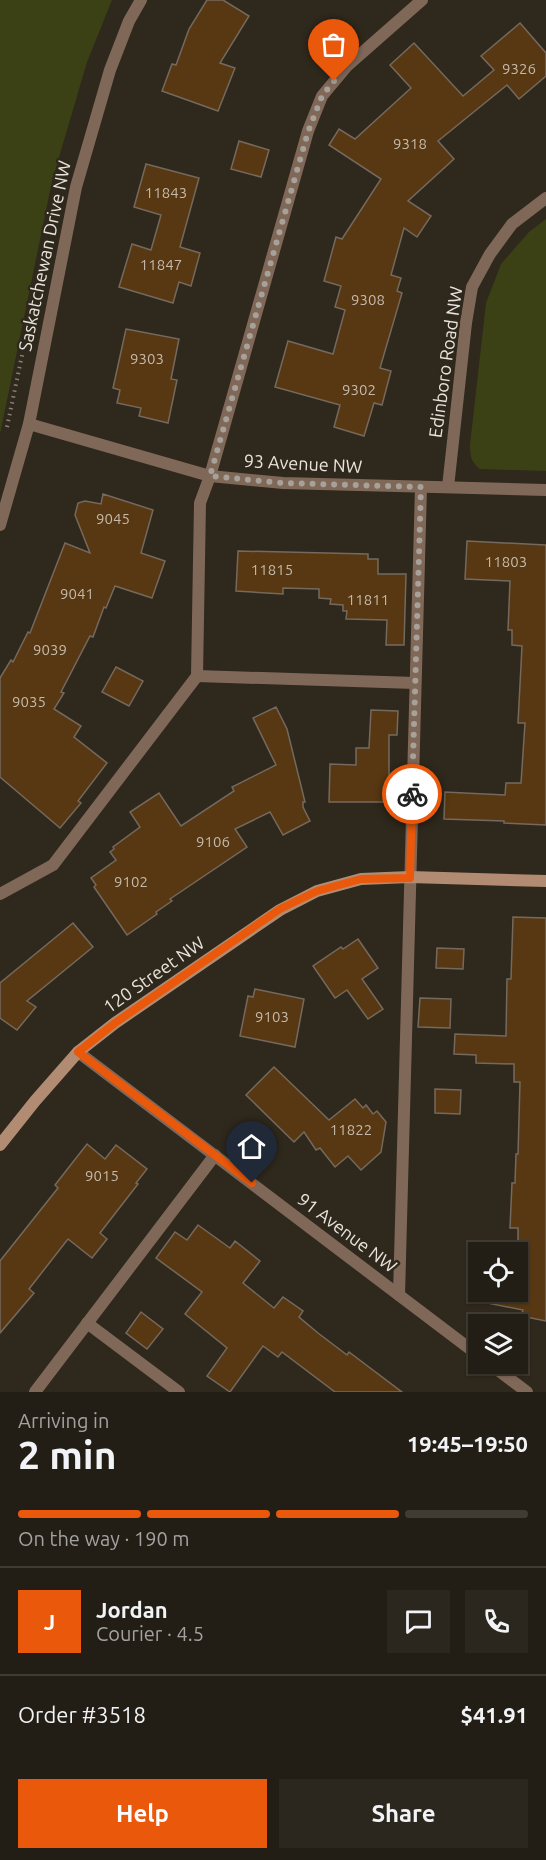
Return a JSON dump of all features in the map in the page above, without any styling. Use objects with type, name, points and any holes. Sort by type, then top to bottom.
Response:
[{"type":"street","name":"Saskatchewan Drive NW","points":[[0,525],[29,424],[76,187],[110,70],[129,21],[141,0]]},
{"type":"street","points":[[0,894],[53,865],[197,675],[200,503],[210,476],[308,132],[322,96],[347,66],[422,0]]},
{"type":"street","name":"Edinboro Road NW","points":[[448,487],[472,287],[489,254],[512,224],[546,198]]},
{"type":"street","name":"93 Avenue NW","points":[[29,424],[210,476],[283,483],[546,490]]},
{"type":"street","points":[[399,1295],[421,487]]},
{"type":"street","points":[[197,675],[416,683]]},
{"type":"street","name":"120 Street NW","points":[[0,1145],[78,1052],[115,1023],[280,909],[317,891],[361,879],[546,881]]},
{"type":"street","name":"91 Avenue NW","points":[[78,1052],[468,1347]]},
{"type":"street","points":[[35,1392],[215,1155]]},
{"type":"street","points":[[87,1323],[179,1392]]},
{"type":"street","points":[[503,1374],[527,1392]]},
{"type":"green space","points":[[0,0],[112,0],[87,62],[52,181],[0,434]]},
{"type":"green space","points":[[546,219],[546,471],[480,469],[472,458],[470,445],[486,303],[501,264],[529,232]]},
{"type":"building","points":[[207,0],[223,0],[249,16],[220,63],[235,68],[218,111],[162,91],[172,64],[176,65],[189,29]]},
{"type":"building","points":[[520,23],[546,53],[546,76],[519,99],[507,85],[438,141],[454,159],[408,201],[431,216],[417,237],[404,228],[391,275],[401,278],[397,291],[402,293],[380,368],[391,371],[382,405],[374,403],[364,436],[334,427],[340,405],[275,387],[288,341],[333,354],[345,310],[335,307],[341,286],[324,281],[336,237],[342,239],[381,179],[329,145],[339,129],[355,139],[411,88],[390,65],[414,43],[463,96],[494,70],[481,56]]},
{"type":"building","points":[[239,141],[269,150],[261,177],[231,169]]},
{"type":"building","points":[[146,164],[199,178],[180,247],[200,253],[191,286],[179,282],[173,303],[119,287],[132,244],[151,250],[161,215],[134,207]]},
{"type":"building","points":[[126,329],[179,339],[171,379],[177,380],[168,423],[139,416],[141,408],[117,403],[120,390],[113,388]]},
{"type":"building","points":[[103,494],[153,510],[141,553],[165,561],[152,598],[115,586],[93,637],[90,636],[61,692],[64,693],[54,709],[81,726],[74,737],[107,763],[78,801],[81,803],[60,828],[0,777],[0,678],[11,660],[13,662],[28,632],[30,633],[65,543],[90,553],[75,515],[78,503],[85,501],[101,504]]},
{"type":"building","points":[[467,541],[546,545],[546,825],[444,819],[445,792],[505,795],[506,783],[521,783],[525,723],[518,723],[522,646],[512,645],[512,630],[508,630],[510,581],[465,579]]},
{"type":"building","points":[[238,551],[368,554],[368,559],[378,559],[378,574],[406,574],[404,645],[386,645],[387,620],[346,619],[347,611],[343,611],[343,605],[330,604],[331,599],[319,598],[319,589],[283,588],[283,594],[236,591]]},
{"type":"building","points":[[116,667],[143,681],[129,706],[102,692]]},
{"type":"building","points":[[276,707],[287,729],[305,802],[303,802],[303,807],[310,821],[283,835],[270,812],[235,829],[247,847],[170,899],[172,901],[156,912],[157,914],[127,935],[94,887],[96,885],[91,878],[116,860],[110,852],[114,849],[113,847],[140,827],[130,812],[159,793],[181,826],[234,791],[232,787],[276,765],[253,718]]},
{"type":"building","points":[[371,710],[398,711],[397,735],[389,735],[389,802],[329,802],[330,764],[356,765],[356,748],[369,748]]},
{"type":"building","points":[[513,917],[546,918],[546,1321],[528,1317],[528,1314],[522,1314],[523,1310],[482,1302],[528,1302],[528,1242],[518,1242],[518,1228],[510,1228],[512,1183],[515,1183],[516,1154],[518,1154],[520,1082],[514,1082],[514,1064],[476,1063],[476,1055],[454,1054],[455,1034],[506,1036],[507,979],[511,979]]},
{"type":"building","points":[[73,923],[93,947],[27,1001],[36,1007],[17,1030],[0,1018],[0,983]]},
{"type":"building","points":[[358,939],[378,968],[362,979],[383,1009],[368,1019],[347,990],[335,998],[313,966],[341,947],[343,949]]},
{"type":"building","points":[[437,948],[464,949],[463,969],[436,968]]},
{"type":"building","points":[[255,989],[304,999],[295,1047],[240,1036],[248,996],[253,997]]},
{"type":"building","points":[[420,998],[451,999],[450,1028],[418,1027]]},
{"type":"building","points":[[274,1067],[329,1120],[355,1099],[363,1108],[366,1105],[373,1114],[377,1111],[386,1122],[381,1152],[361,1170],[348,1156],[335,1167],[320,1148],[316,1150],[304,1132],[294,1142],[246,1095]]},
{"type":"building","points":[[435,1089],[461,1090],[460,1114],[435,1113]]},
{"type":"building","points":[[87,1144],[105,1159],[116,1145],[147,1169],[100,1233],[107,1239],[92,1258],[68,1239],[29,1289],[34,1293],[0,1333],[0,1261],[58,1188],[55,1185]]},
{"type":"building","points":[[198,1225],[230,1248],[235,1241],[260,1261],[243,1283],[274,1308],[283,1297],[303,1311],[299,1317],[318,1333],[347,1355],[349,1352],[402,1392],[335,1392],[282,1352],[278,1357],[263,1346],[230,1392],[207,1376],[227,1348],[185,1314],[202,1292],[156,1258],[175,1232],[187,1240]]},
{"type":"building","points":[[141,1312],[163,1329],[147,1349],[126,1333]]},
{"type":"way so far","points":[[334,81],[322,96],[308,132],[210,476],[283,483],[421,487],[412,794]]},
{"type":"route","points":[[252,1183],[78,1052],[115,1023],[280,909],[317,891],[361,879],[410,878],[412,794]]}]
